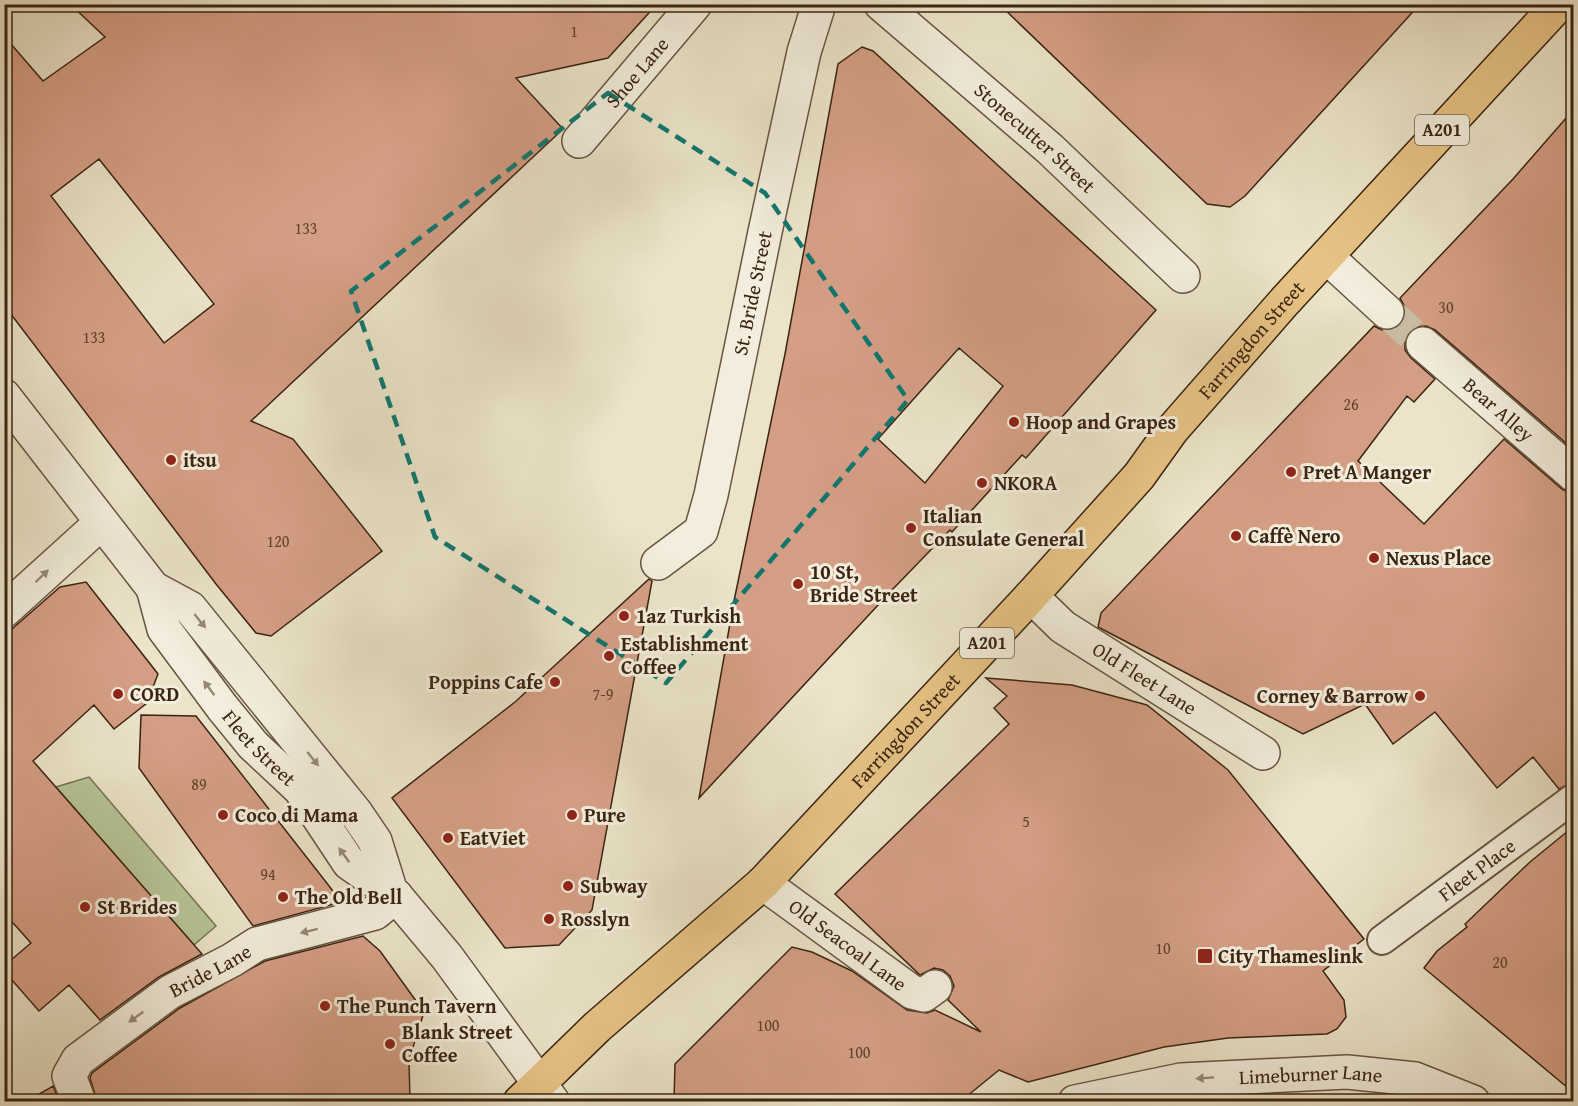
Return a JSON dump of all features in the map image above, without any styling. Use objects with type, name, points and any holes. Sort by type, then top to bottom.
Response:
[{"type":"main road","name":"Farringdon Street","points":[[537,1095],[597,1027],[763,882],[1031,596],[1139,476],[1172,430],[1559,4]]},
{"type":"street","name":"Shoe Lane","points":[[579,141],[695,4]]},
{"type":"street","name":"St. Bride Street","points":[[658,563],[701,531],[711,495],[804,52],[819,4]]},
{"type":"street","name":"Stonecutter Street","points":[[881,4],[1050,149],[1183,276]]},
{"type":"street","points":[[1327,257],[1387,312]]},
{"type":"street","name":"Bear Alley","points":[[1423,344],[1574,475]]},
{"type":"street","name":"Fleet Street","points":[[4,396],[153,588],[164,629],[222,707],[253,745],[300,789],[349,863],[393,892],[447,957],[537,1095]]},
{"type":"street","points":[[4,611],[101,523]]},
{"type":"street","name":"Old Fleet Lane","points":[[1031,596],[1063,627],[1263,753]]},
{"type":"street","name":"Fleet Place","points":[[1382,940],[1574,798]]},
{"type":"street","name":"Old Seacoal Lane","points":[[763,882],[912,992],[924,995],[935,987]]},
{"type":"street","name":"Bride Lane","points":[[74,1089],[78,1060],[170,992],[232,960],[257,944],[375,913],[393,892]]},
{"type":"street","name":"Limeburner Lane","points":[[1075,1101],[1181,1080],[1347,1072],[1415,1079],[1473,1101]]},
{"type":"highlighted area","points":[[608,93],[765,193],[908,400],[666,683],[435,537],[351,291]]},
{"type":"green space","points":[[89,777],[216,926],[194,945],[56,787]]},
{"type":"building","points":[[70,4],[657,4],[608,58],[516,78],[563,129],[251,421],[293,439],[382,551],[271,636],[256,633],[216,584],[4,305],[4,36],[43,81],[105,37]],"holes":[[[99,159],[214,304],[164,343],[51,196]]]},
{"type":"building","points":[[999,4],[1420,4],[1245,196],[1230,207],[1207,204]]},
{"type":"building","points":[[862,47],[873,51],[1156,310],[1026,458],[1022,455],[952,532],[950,530],[892,590],[699,798],[734,601],[785,354],[838,64]],"holes":[[[959,348],[1003,386],[925,483],[878,439]]]},
{"type":"building","points":[[1574,109],[1574,450],[1435,330],[1426,326],[1416,327],[1409,331],[1405,340],[1405,350],[1435,379],[1414,402],[1407,396],[1358,461],[1424,524],[1504,439],[1562,489],[1574,495],[1574,782],[1559,789],[1533,757],[1497,788],[1435,712],[1393,744],[1365,704],[1303,734],[1098,627],[1101,613],[1374,326],[1382,330],[1392,330],[1401,324],[1405,317],[1405,307],[1400,298],[1513,179]]},
{"type":"building","points":[[649,579],[652,581],[592,910],[559,945],[505,948],[392,798],[515,702]]},
{"type":"building","points":[[86,582],[158,674],[147,703],[114,729],[94,705],[33,761],[202,954],[159,977],[100,1020],[69,985],[39,1011],[4,971],[4,966],[31,943],[4,913],[4,636],[60,587]]},
{"type":"building","points":[[986,678],[1072,685],[1147,705],[1228,770],[1364,939],[1323,971],[1344,1000],[1346,1017],[1337,1029],[1327,1034],[1228,1038],[1164,1047],[1028,1082],[999,1070],[961,1101],[674,1101],[675,1064],[792,947],[812,952],[852,971],[907,1010],[927,1013],[935,1010],[981,1032],[948,1000],[954,986],[950,976],[943,970],[934,968],[920,975],[835,894],[1009,724],[994,708],[1007,696]]},
{"type":"building","points":[[141,715],[196,716],[339,899],[338,903],[253,926],[139,768]]},
{"type":"building","points":[[1574,826],[1574,1093],[1424,968],[1437,951],[1467,927],[1465,924],[1530,862]]},
{"type":"building","points":[[363,936],[380,951],[424,1012],[409,1060],[410,1101],[97,1101],[90,1078],[92,1073],[180,1008],[265,961]]},
{"type":"building","points":[[53,1086],[59,1101],[27,1101]]},
{"type":"tunnel","points":[[1387,312],[1423,344]]},
{"type":"place","name":"Hoop and Grapes","points":[[1014,422]]},
{"type":"place","name":"itsu","points":[[171,460]]},
{"type":"place","name":"Pret A Manger","points":[[1291,472]]},
{"type":"place","name":"NKORA","points":[[982,483]]},
{"type":"place","name":"Italian Consulate General","points":[[911,528]]},
{"type":"place","name":"Caffè Nero","points":[[1236,536]]},
{"type":"place","name":"Nexus Place","points":[[1374,558]]},
{"type":"place","name":"10 St, Bride Street","points":[[798,584]]},
{"type":"place","name":"1az Turkish","points":[[624,616]]},
{"type":"place","name":"Establishment Coffee","points":[[609,656]]},
{"type":"place","name":"Poppins Cafe","points":[[555,682]]},
{"type":"place","name":"CORD","points":[[118,694]]},
{"type":"place","name":"Corney & Barrow","points":[[1420,696]]},
{"type":"place","name":"Coco di Mama","points":[[223,815]]},
{"type":"place","name":"Pure","points":[[572,815]]},
{"type":"place","name":"EatViet","points":[[448,838]]},
{"type":"place","name":"Subway","points":[[568,886]]},
{"type":"place","name":"The Old Bell","points":[[283,897]]},
{"type":"place","name":"St Brides","points":[[85,907]]},
{"type":"place","name":"Rosslyn","points":[[549,919]]},
{"type":"place","name":"City Thameslink","points":[[1205,956]]},
{"type":"place","name":"The Punch Tavern","points":[[325,1006]]},
{"type":"place","name":"Blank Street Coffee","points":[[390,1044]]}]
